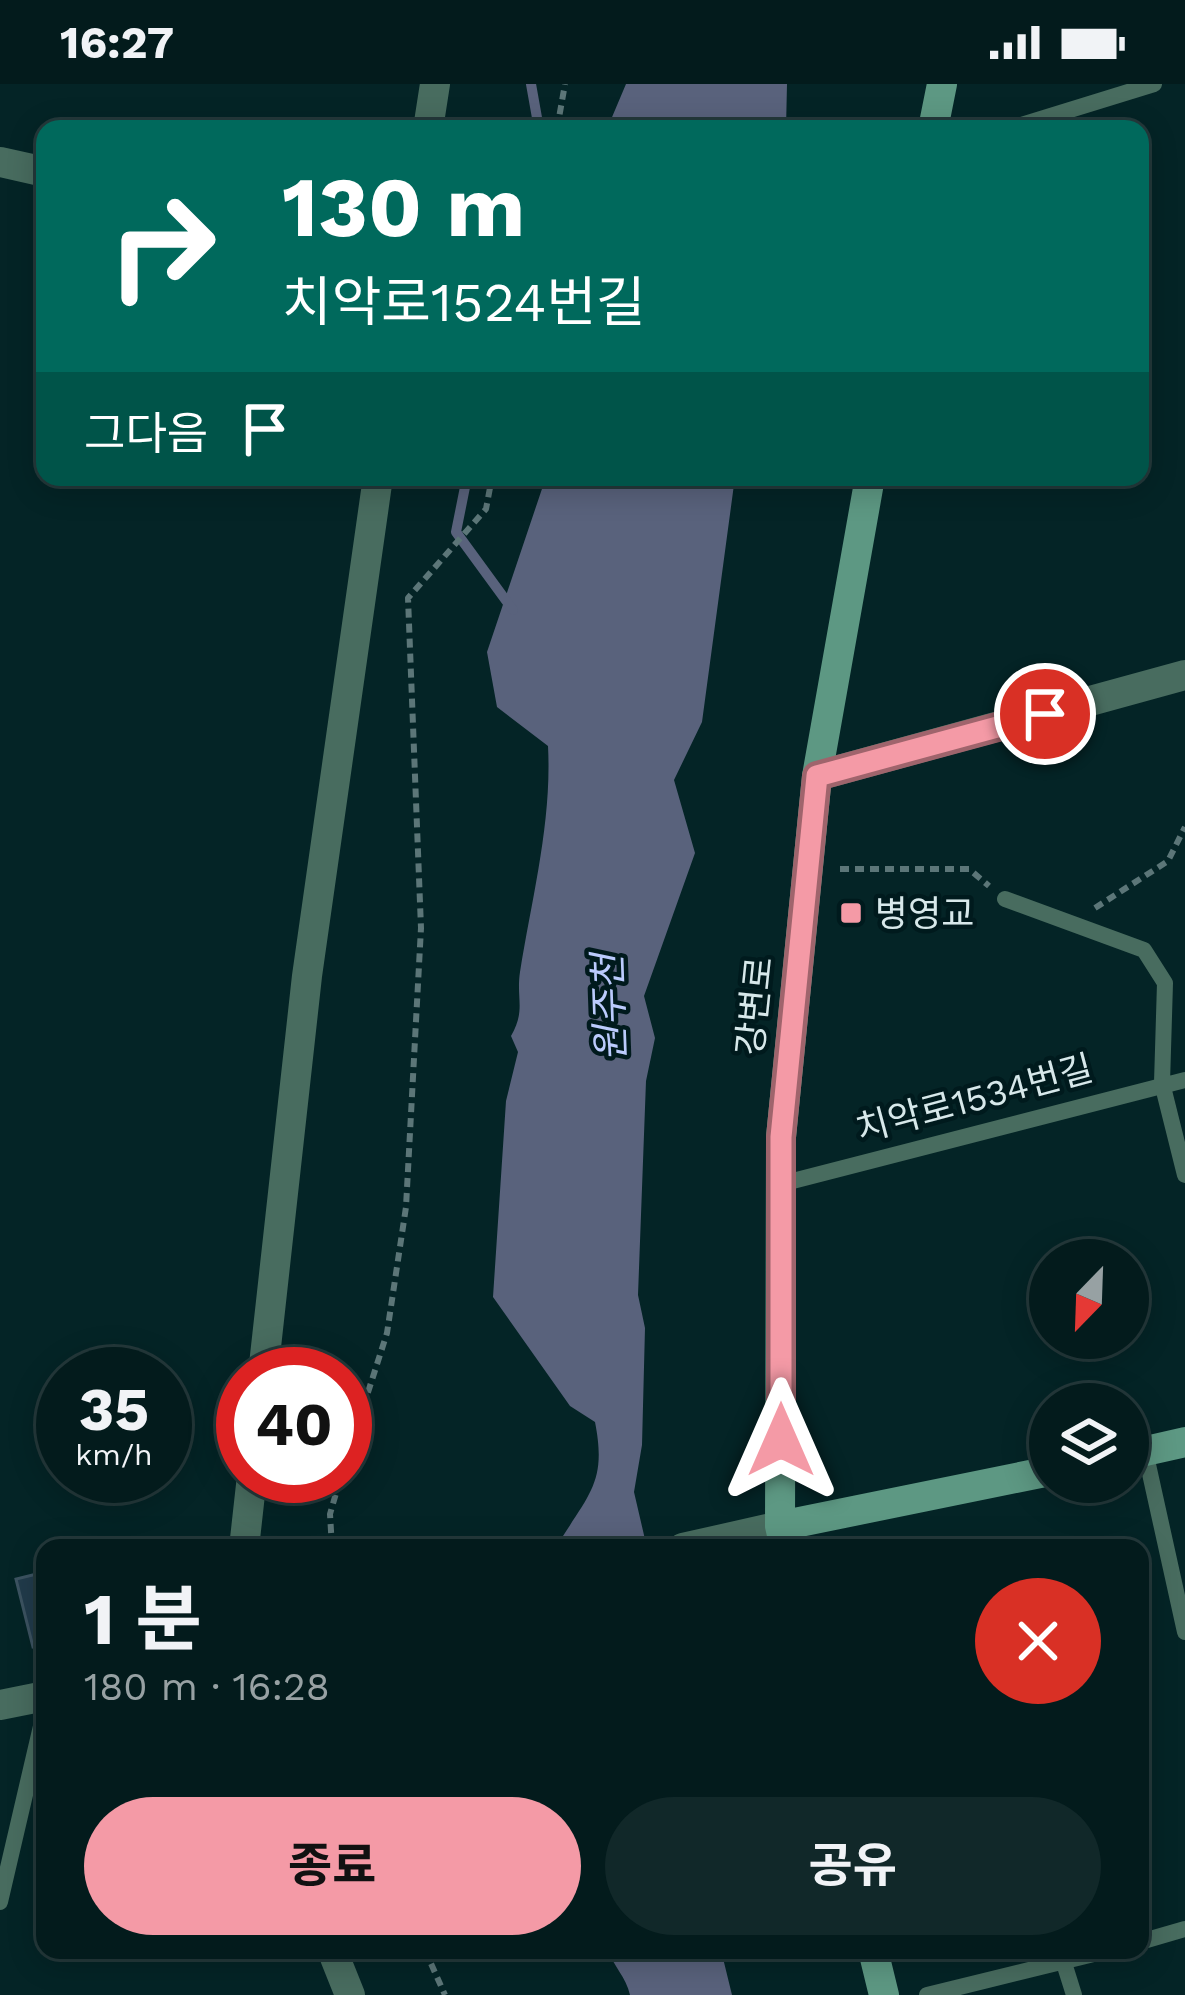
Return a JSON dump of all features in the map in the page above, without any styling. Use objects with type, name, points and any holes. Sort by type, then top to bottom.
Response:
[{"type":"street","points":[[429,120],[435,84]]},
{"type":"street","points":[[935,120],[942,84]]},
{"type":"street","points":[[0,162],[36,170]]},
{"type":"street","points":[[266,1347],[307,976],[377,486]]},
{"type":"street","name":"강변로","points":[[783,1537],[781,1137],[817,776],[868,486]]},
{"type":"street","points":[[817,776],[1185,675]]},
{"type":"street","points":[[1149,1450],[1185,1442]]},
{"type":"street","points":[[720,1539],[783,1537],[1029,1476]]},
{"type":"street","points":[[245,1539],[249,1503]]},
{"type":"street","points":[[0,1706],[36,1698]]},
{"type":"street","points":[[336,1959],[350,1995]]},
{"type":"street","points":[[875,1959],[884,1995]]},
{"type":"lane","points":[[1037,120],[1154,84]]},
{"type":"lane","points":[[1005,899],[1144,950],[1165,982],[1162,1083],[1185,1175]]},
{"type":"lane","name":"치악로1534번길","points":[[781,1184],[1185,1080]]},
{"type":"lane","points":[[1149,1500],[1185,1632]]},
{"type":"lane","points":[[0,1902],[36,1748]]},
{"type":"lane","points":[[1149,1939],[1185,1929]]},
{"type":"lane","points":[[927,1995],[1078,1959]]},
{"type":"lane","points":[[1064,1963],[1074,1995]]},
{"type":"path","points":[[559,120],[565,84]]},
{"type":"path","points":[[372,1380],[387,1333],[406,1208],[421,928],[408,598],[486,509],[490,486]]},
{"type":"path","points":[[1072,923],[1168,861],[1185,827]]},
{"type":"path","points":[[807,869],[969,869]]},
{"type":"path","points":[[331,1539],[333,1503]]},
{"type":"path","points":[[429,1959],[445,1995]]},
{"type":"water","points":[[626,84],[787,84],[786,120],[611,120]]},
{"type":"water","name":"원주천","points":[[543,486],[734,486],[702,722],[674,780],[695,853],[644,996],[655,1038],[646,1081],[638,1295],[645,1328],[642,1445],[634,1492],[645,1539],[564,1539],[594,1483],[599,1457],[595,1422],[570,1406],[493,1297],[506,1101],[518,1052],[511,1036],[519,1011],[520,972],[540,859],[548,746],[497,707],[487,652]]},
{"type":"water","points":[[613,1959],[723,1959],[732,1995],[630,1995]]},
{"type":"building","points":[[36,1574],[36,1646],[33,1647],[16,1579]]},
{"type":"waterway","points":[[531,84],[537,120]]},
{"type":"waterway","points":[[465,486],[456,532],[513,610]]},
{"type":"place","name":"병영교","points":[[851,913]]},
{"type":"route","points":[[781,1440],[781,1137],[817,776],[1045,714]]}]
